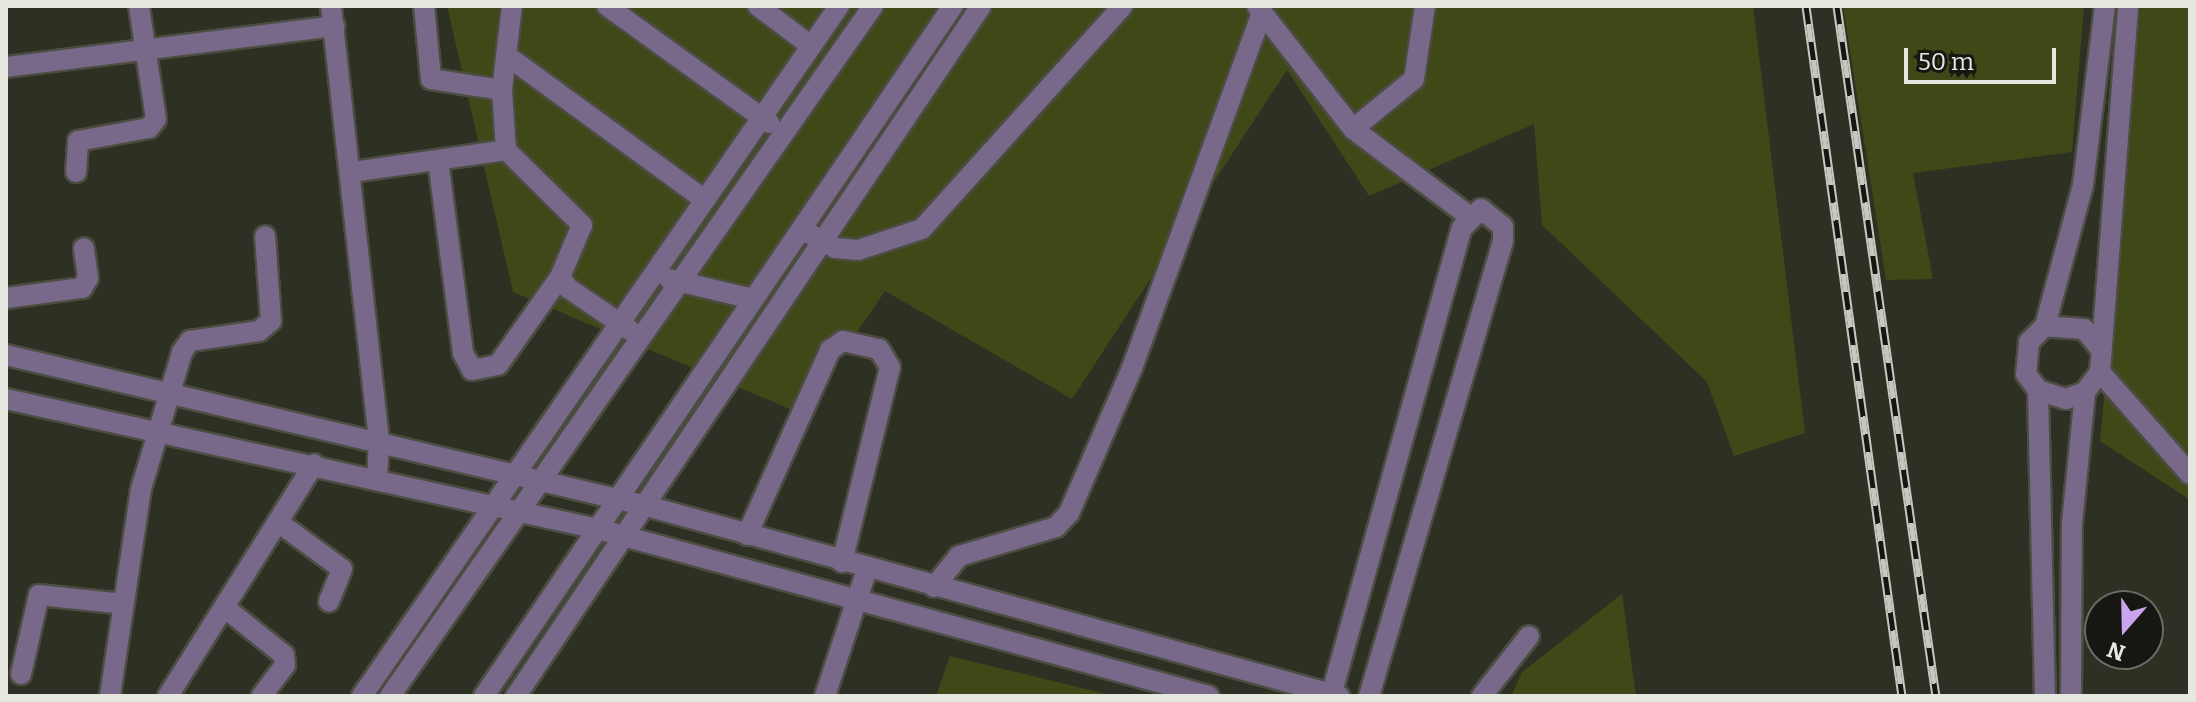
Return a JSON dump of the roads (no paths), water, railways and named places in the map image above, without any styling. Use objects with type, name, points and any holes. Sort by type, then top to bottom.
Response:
[{"type":"street","points":[[76,172],[78,141],[154,124],[139,6]]},
{"type":"street","points":[[424,6],[431,79],[502,90]]},
{"type":"street","points":[[438,160],[463,353],[472,370],[498,365],[560,277],[582,225],[506,150],[502,90],[512,6]]},
{"type":"street","points":[[607,6],[782,133]]},
{"type":"street","points":[[758,6],[811,46]]},
{"type":"street","points":[[362,696],[498,504],[760,116],[839,6]]},
{"type":"street","points":[[390,696],[873,6]]},
{"type":"street","points":[[484,696],[953,6]]},
{"type":"street","points":[[500,672],[518,695],[981,6]]},
{"type":"street","points":[[802,228],[821,242],[858,250],[922,229],[1123,6]]},
{"type":"street","points":[[1353,129],[1414,79],[1425,6]]},
{"type":"street","points":[[2045,696],[2038,390],[2024,355],[2045,326],[2082,194],[2105,6]]},
{"type":"street","points":[[2128,6],[2098,346],[2100,372],[2190,474]]},
{"type":"street","points":[[1266,11],[1353,129],[1469,216]]},
{"type":"street","points":[[934,587],[959,556],[1056,527],[1069,513],[1132,368],[1266,11]]},
{"type":"street","points":[[6,67],[146,49],[332,16],[352,172],[379,442],[377,477]]},
{"type":"street","points":[[506,55],[705,200]]},
{"type":"street","points":[[352,172],[506,150]]},
{"type":"street","points":[[6,355],[174,391],[643,505],[1334,695],[1387,496],[1469,216],[1481,209],[1494,214],[1503,241],[1422,506],[1369,696]]},
{"type":"street","points":[[110,696],[141,489],[190,341],[259,331],[271,321],[265,236]]},
{"type":"street","points":[[6,298],[82,288],[84,248]]},
{"type":"street","points":[[656,269],[678,285],[753,299]]},
{"type":"street","points":[[560,277],[641,337]]},
{"type":"street","points":[[2045,326],[2075,326],[2098,346]]},
{"type":"street","points":[[747,535],[830,350],[843,341],[879,349],[890,367],[842,562]]},
{"type":"street","points":[[2071,696],[2072,523],[2085,392],[2100,372]]},
{"type":"street","points":[[2038,390],[2066,399],[2085,392]]},
{"type":"street","points":[[6,399],[377,477],[624,535],[1209,696]]},
{"type":"street","points":[[168,696],[314,464]]},
{"type":"street","points":[[1387,496],[1422,506]]},
{"type":"street","points":[[278,522],[342,569],[329,601]]},
{"type":"street","points":[[825,696],[867,569]]},
{"type":"street","points":[[953,625],[962,594]]},
{"type":"street","points":[[21,674],[39,595],[124,604]]},
{"type":"street","points":[[224,607],[284,655],[285,665],[262,696]]},
{"type":"street","points":[[1482,696],[1529,636]]},
{"type":"railway","points":[[1806,6],[1902,696]]},
{"type":"railway","points":[[1837,6],[1936,696]]}]
